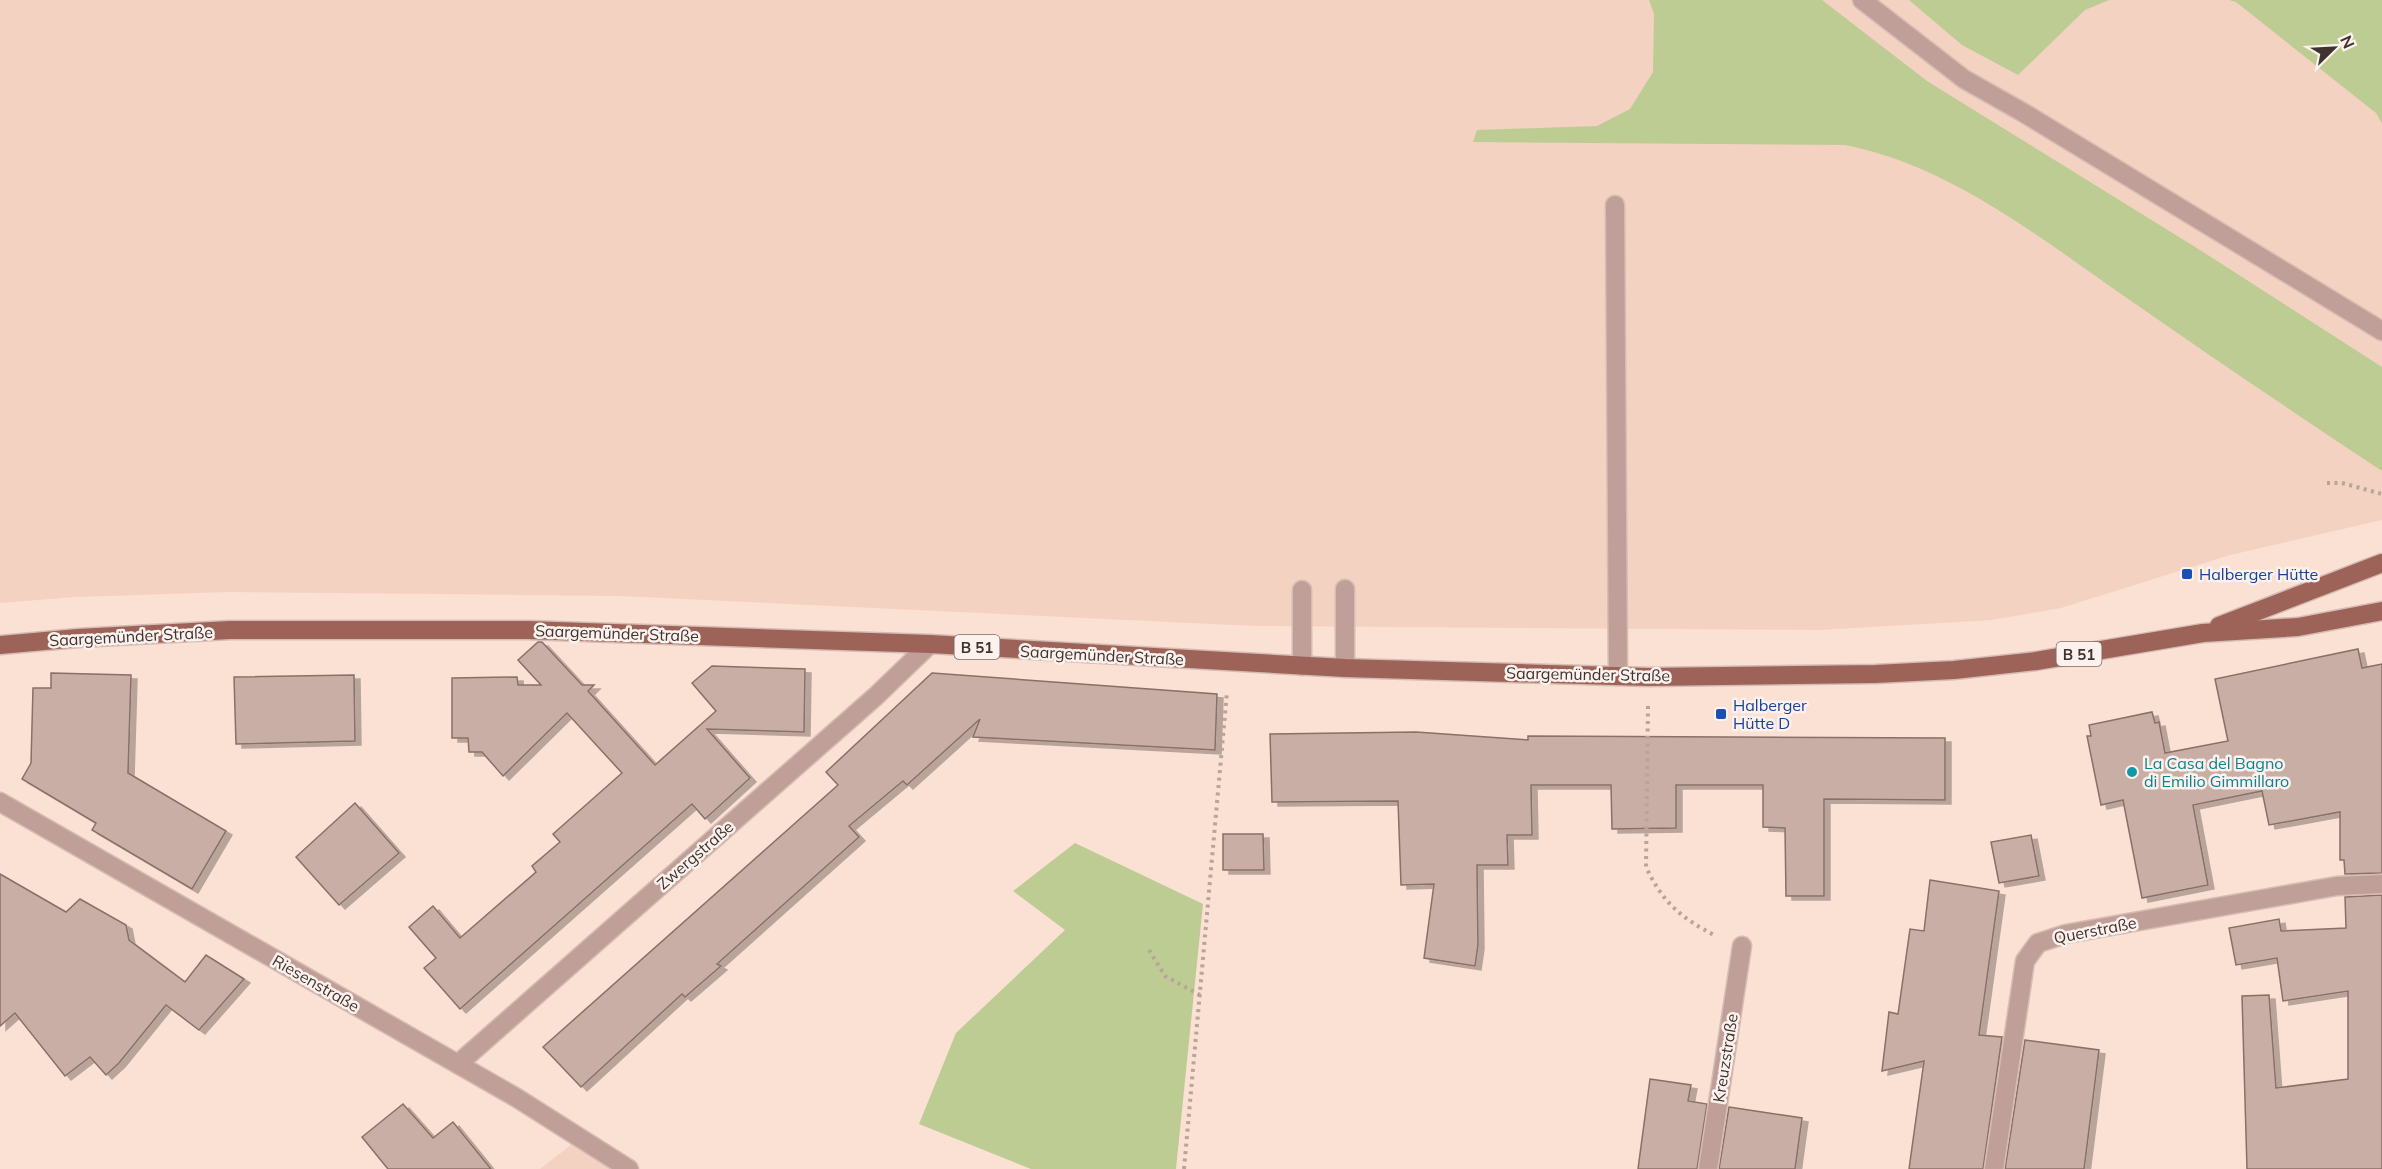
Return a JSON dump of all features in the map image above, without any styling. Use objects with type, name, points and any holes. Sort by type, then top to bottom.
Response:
[{"type":"main road","name":"Saargemünder Straße","points":[[2203,633],[2382,563]]},
{"type":"main road","name":"Saargemünder Straße","points":[[0,645],[100,636],[230,630],[528,630],[930,644],[1345,668],[1618,676],[1875,674],[1954,670],[2106,650],[2203,633],[2298,627],[2382,611]]},
{"type":"street","points":[[1862,0],[1964,79],[2024,113],[2382,331]]},
{"type":"street","points":[[1615,205],[1618,676]]},
{"type":"street","points":[[1345,589],[1345,668]]},
{"type":"street","points":[[1302,590],[1302,666]]},
{"type":"street","name":"Zwergstraße","points":[[458,1064],[858,711],[930,644]]},
{"type":"street","name":"Riesenstraße","points":[[0,802],[458,1064],[629,1169]]},
{"type":"street","name":"Querstraße","points":[[1994,1169],[2025,961],[2038,942],[2066,934],[2337,886],[2382,884]]},
{"type":"street","name":"Kreuzstraße","points":[[1708,1169],[1742,946]]},
{"type":"path","points":[[2327,483],[2342,483],[2382,494]]},
{"type":"path","points":[[1184,1169],[1229,662]]},
{"type":"path","points":[[1648,676],[1646,867],[1657,890],[1682,917],[1714,936],[1742,946]]},
{"type":"path","points":[[1149,950],[1165,976],[1200,995]]},
{"type":"shaded area","points":[[0,0],[2382,0],[2382,520],[2230,555],[2061,608],[1992,620],[1820,630],[1255,626],[620,596],[229,592],[75,597],[0,603]]},
{"type":"shaded area","points":[[580,1138],[629,1169],[540,1169]]},
{"type":"green space","points":[[1649,0],[1822,0],[1927,81],[2200,250],[2382,367],[2382,471],[1997,209],[1923,170],[1885,155],[1845,145],[1473,142],[1477,130],[1597,126],[1630,109],[1653,72],[1654,14]]},
{"type":"green space","points":[[1909,0],[2109,0],[2085,10],[2018,75],[1962,45]]},
{"type":"green space","points":[[2229,0],[2382,0],[2382,123],[2376,113],[2236,2]]},
{"type":"green space","points":[[1075,843],[1203,904],[1176,1169],[1031,1169],[919,1124],[956,1033],[1065,930],[1013,891]]},
{"type":"building","points":[[538,642],[542,642],[582,685],[594,685],[588,691],[655,765],[716,711],[692,683],[712,666],[805,669],[804,732],[707,729],[750,778],[705,819],[692,804],[460,1009],[424,968],[436,958],[409,927],[433,906],[460,938],[536,872],[532,866],[560,842],[553,834],[622,773],[567,713],[503,776],[482,752],[469,752],[468,738],[452,738],[452,678],[517,677],[518,685],[541,685],[518,660]]},
{"type":"building","points":[[2358,649],[2362,668],[2382,664],[2382,873],[2345,874],[2344,860],[2340,860],[2340,812],[2269,825],[2262,791],[2193,805],[2208,885],[2142,898],[2123,800],[2101,805],[2087,736],[2091,736],[2089,725],[2152,712],[2155,723],[2159,722],[2165,753],[2228,741],[2215,679]]},
{"type":"building","points":[[51,673],[131,675],[128,773],[226,831],[192,889],[92,830],[96,823],[22,779],[31,763],[33,688],[51,688]]},
{"type":"building","points":[[932,673],[1217,694],[1215,750],[973,737],[980,719],[907,785],[903,781],[849,826],[859,837],[717,964],[721,966],[685,997],[682,994],[581,1087],[543,1047],[838,785],[826,772]]},
{"type":"building","points":[[354,675],[355,741],[236,744],[234,677]]},
{"type":"building","points":[[1416,732],[1528,740],[1528,736],[1945,738],[1945,800],[1824,799],[1824,896],[1786,896],[1785,828],[1763,827],[1763,785],[1676,785],[1676,828],[1612,829],[1611,785],[1531,785],[1532,835],[1507,835],[1508,865],[1477,865],[1478,945],[1475,966],[1424,958],[1434,884],[1401,885],[1398,801],[1272,802],[1270,734]]},
{"type":"building","points":[[355,803],[399,853],[339,905],[296,857]]},
{"type":"building","points":[[1223,834],[1263,834],[1264,870],[1223,870]]},
{"type":"building","points":[[2031,835],[2039,876],[1999,883],[1991,842]]},
{"type":"building","points":[[0,874],[66,912],[80,899],[126,925],[129,940],[185,982],[206,955],[244,979],[199,1030],[166,1005],[119,1063],[106,1075],[90,1057],[65,1076],[15,1013],[0,1026]]},
{"type":"building","points":[[1930,880],[1999,891],[1979,1035],[2002,1037],[1983,1169],[1909,1169],[1924,1061],[1882,1071],[1889,1012],[1898,1014],[1910,929],[1924,931]]},
{"type":"building","points":[[2382,895],[2382,1169],[2247,1169],[2242,996],[2269,995],[2276,1088],[2348,1079],[2348,991],[2283,1001],[2277,958],[2236,965],[2229,928],[2279,919],[2281,931],[2346,928],[2345,897]]},
{"type":"building","points":[[2025,1040],[2099,1050],[2084,1169],[2005,1169]]},
{"type":"building","points":[[1650,1079],[1691,1085],[1688,1101],[1707,1104],[1697,1169],[1638,1169]]},
{"type":"building","points":[[403,1104],[433,1138],[453,1122],[491,1169],[388,1169],[362,1137]]},
{"type":"building","points":[[1729,1107],[1802,1118],[1795,1169],[1719,1169]]},
{"type":"place","name":"Halberger Hütte","points":[[2187,574]]},
{"type":"place","name":"Halberger Hütte D","points":[[1721,714]]},
{"type":"place","name":"La Casa del Bagno di Emilio Gimmillaro","points":[[2132,772]]}]
